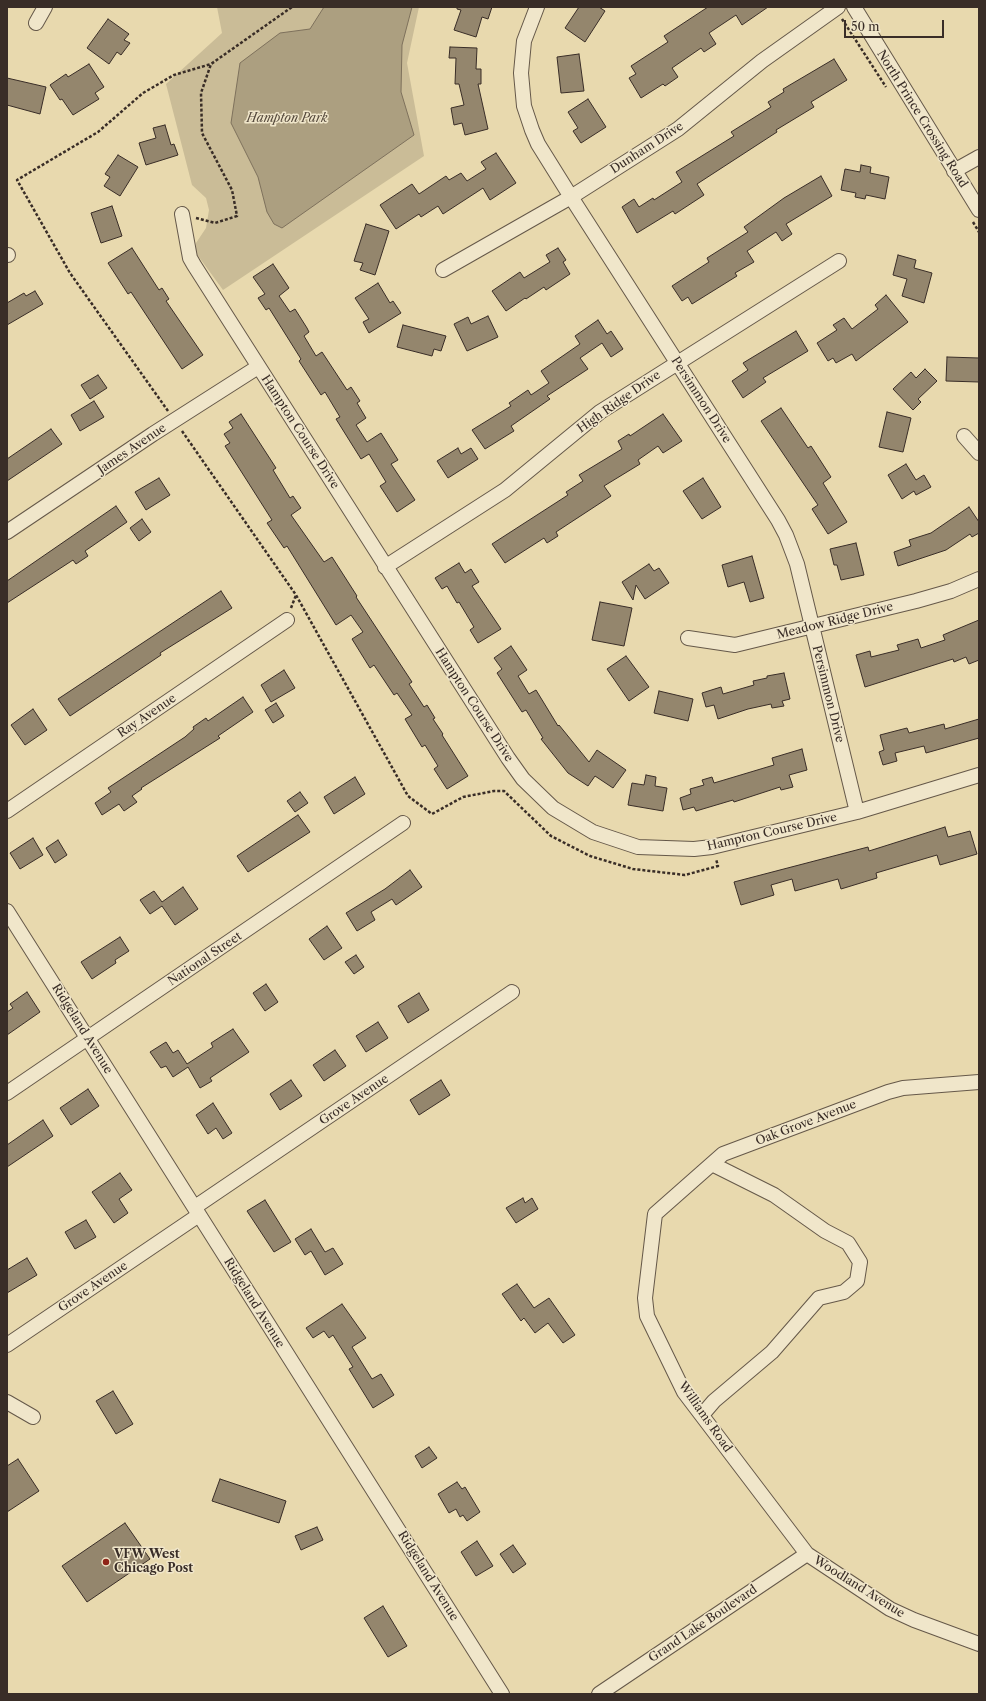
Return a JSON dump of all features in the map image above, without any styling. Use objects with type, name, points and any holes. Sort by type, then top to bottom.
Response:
[{"type":"street","points":[[36,23],[45,7]]},
{"type":"street","name":"Persimmon Drive","points":[[537,7],[524,41],[521,73],[524,106],[532,130],[538,144],[571,197],[781,525],[797,564],[811,627],[857,812]]},
{"type":"street","name":"Dunham Drive","points":[[443,270],[571,197],[678,129],[757,64],[838,7]]},
{"type":"street","name":"North Prince Crossing Road","points":[[854,7],[979,210]]},
{"type":"street","points":[[954,171],[979,157]]},
{"type":"street","name":"Hampton Course Drive","points":[[182,214],[190,258],[194,265],[508,758],[522,779],[541,798],[579,825],[608,838],[638,847],[670,850],[712,847],[857,812],[979,775]]},
{"type":"street","name":"High Ridge Drive","points":[[385,567],[505,490],[600,412],[839,261]]},
{"type":"street","name":"James Avenue","points":[[7,532],[175,420],[258,367]]},
{"type":"street","points":[[964,436],[979,453]]},
{"type":"street","name":"Meadow Ridge Drive","points":[[688,638],[735,645],[916,601],[951,591],[979,579]]},
{"type":"street","name":"Ray Avenue","points":[[7,811],[287,620]]},
{"type":"street","name":"National Street","points":[[7,1093],[403,824]]},
{"type":"street","name":"Ridgeland Avenue","points":[[7,911],[502,1694]]},
{"type":"street","name":"Grove Avenue","points":[[7,1345],[512,992]]},
{"type":"street","name":"Oak Grove Avenue","points":[[655,1214],[723,1154],[888,1092],[903,1088],[979,1082]]},
{"type":"street","points":[[702,1415],[714,1401],[772,1352],[819,1298],[844,1292],[857,1281],[860,1262],[848,1243],[825,1232],[774,1195],[712,1164]]},
{"type":"street","name":"Williams Road","points":[[655,1214],[645,1298],[647,1316],[684,1392],[808,1554]]},
{"type":"street","points":[[7,1402],[33,1417]]},
{"type":"street","name":"Woodland Avenue","points":[[808,1554],[890,1609],[914,1620],[979,1644]]},
{"type":"street","name":"Grand Lake Boulevard","points":[[599,1694],[808,1554]]},
{"type":"path","points":[[292,7],[210,64],[174,76],[144,94],[98,132],[17,180],[70,273],[175,420],[296,595],[408,796],[432,814],[463,797],[494,791],[504,791],[551,836],[590,856],[633,869],[685,875],[718,866],[712,847]]},
{"type":"path","points":[[182,214],[215,223],[237,216],[232,190],[202,133],[201,93],[210,64]]},
{"type":"green space","name":"Hampton Park","points":[[217,7],[419,7],[407,63],[424,156],[223,290],[196,253],[196,243],[206,228],[209,210],[206,198],[192,185],[166,84],[222,33]]},
{"type":"shaded area","points":[[324,7],[412,7],[402,45],[401,92],[414,135],[282,228],[274,224],[267,212],[258,177],[231,123],[240,63],[280,33],[310,29]]},
{"type":"building","points":[[457,7],[492,7],[488,19],[482,17],[476,37],[454,30],[461,10],[457,9]]},
{"type":"building","points":[[579,7],[599,7],[605,11],[585,42],[565,28]]},
{"type":"building","points":[[708,7],[768,7],[742,25],[736,15],[709,33],[716,44],[704,52],[701,48],[672,68],[678,77],[665,86],[663,84],[641,98],[629,78],[636,74],[631,66],[668,42],[664,36]]},
{"type":"building","points":[[108,19],[129,34],[124,40],[130,43],[121,55],[117,52],[109,64],[87,48]]},
{"type":"building","points":[[450,47],[477,48],[476,69],[481,69],[481,84],[478,84],[488,129],[465,135],[462,123],[454,125],[451,108],[464,105],[459,84],[455,84],[456,58],[449,58]]},
{"type":"building","points":[[579,54],[584,91],[561,93],[557,57]]},
{"type":"building","points":[[834,59],[847,80],[811,102],[814,107],[776,130],[777,132],[697,184],[704,195],[675,214],[673,211],[637,233],[622,207],[634,199],[639,207],[653,198],[654,200],[682,182],[676,172],[734,136],[731,132],[771,107],[768,102],[784,92],[783,89]]},
{"type":"building","points":[[89,64],[104,87],[95,93],[99,99],[73,115],[50,85],[66,74],[68,77]]},
{"type":"building","points":[[7,78],[46,87],[40,114],[7,105]]},
{"type":"building","points":[[588,99],[606,127],[581,143],[573,131],[578,128],[568,112]]},
{"type":"building","points":[[165,125],[171,145],[174,144],[178,155],[146,165],[139,143],[156,138],[153,128]]},
{"type":"building","points":[[496,153],[516,183],[490,200],[483,188],[443,214],[438,206],[421,217],[419,214],[396,229],[380,205],[412,184],[419,194],[446,176],[449,180],[461,173],[467,181],[486,169],[481,162]]},
{"type":"building","points":[[118,155],[138,167],[120,196],[104,186],[110,177],[105,174]]},
{"type":"building","points":[[861,165],[871,167],[870,173],[889,177],[885,199],[866,195],[865,199],[855,197],[856,193],[841,190],[845,169],[860,172]]},
{"type":"building","points":[[821,176],[832,196],[786,224],[792,234],[782,241],[776,232],[747,251],[754,262],[735,273],[737,276],[692,304],[688,297],[682,301],[672,286],[709,262],[707,258],[748,232],[744,227],[784,198]]},
{"type":"building","points":[[112,206],[122,236],[101,243],[91,213]]},
{"type":"building","points":[[366,224],[389,231],[375,275],[360,270],[363,263],[354,261]]},
{"type":"building","points":[[132,248],[159,290],[162,288],[169,299],[166,301],[203,355],[182,369],[131,292],[128,294],[108,263]]},
{"type":"building","points":[[558,248],[566,260],[563,262],[570,274],[546,290],[544,287],[506,311],[492,291],[520,272],[524,278],[550,262],[546,255]]},
{"type":"building","points":[[898,255],[916,260],[914,268],[932,273],[924,303],[902,296],[907,279],[893,275]]},
{"type":"building","points":[[273,264],[289,288],[279,296],[290,312],[295,309],[307,328],[309,332],[304,336],[316,356],[322,352],[347,390],[351,387],[360,401],[357,403],[366,418],[356,425],[367,442],[381,433],[398,460],[391,464],[415,500],[397,512],[380,486],[386,482],[369,454],[361,459],[336,419],[340,417],[325,392],[321,395],[299,361],[301,359],[269,308],[266,310],[258,298],[265,294],[253,277]]},
{"type":"building","points":[[378,283],[390,303],[393,301],[401,313],[369,333],[363,322],[369,319],[355,298]]},
{"type":"building","points":[[35,291],[43,304],[7,325],[7,303],[24,293],[26,296]]},
{"type":"building","points":[[886,295],[908,322],[856,361],[852,354],[836,363],[833,358],[828,361],[817,343],[837,330],[833,325],[844,318],[852,329],[878,309],[875,305]]},
{"type":"building","points":[[488,316],[498,337],[467,351],[454,324],[468,317],[471,324]]},
{"type":"building","points":[[598,320],[607,334],[611,331],[623,349],[611,357],[602,343],[580,358],[588,369],[547,396],[550,399],[511,426],[514,431],[485,449],[472,430],[511,406],[509,403],[528,390],[531,395],[549,383],[541,371],[580,344],[575,336]]},
{"type":"building","points":[[403,325],[446,336],[441,351],[434,349],[432,356],[397,347]]},
{"type":"building","points":[[796,331],[808,351],[763,378],[766,382],[743,398],[732,381],[748,370],[743,363]]},
{"type":"building","points":[[947,357],[979,358],[979,382],[946,381]]},
{"type":"building","points":[[925,369],[937,381],[918,399],[921,402],[913,410],[893,389],[911,372],[916,378]]},
{"type":"building","points":[[98,375],[107,388],[90,399],[81,385]]},
{"type":"building","points":[[94,401],[104,417],[80,431],[71,415]]},
{"type":"building","points":[[781,408],[808,448],[811,446],[831,477],[823,483],[847,522],[828,534],[812,509],[818,505],[761,421]]},
{"type":"building","points":[[887,412],[911,418],[903,452],[879,447]]},
{"type":"building","points":[[241,414],[276,468],[273,470],[290,498],[293,496],[301,508],[291,515],[324,562],[332,557],[357,596],[356,597],[412,682],[409,684],[424,707],[427,705],[435,718],[433,719],[443,734],[442,735],[468,776],[447,789],[434,769],[438,766],[425,745],[422,747],[405,719],[412,715],[397,693],[394,695],[374,665],[370,668],[352,639],[363,632],[351,615],[336,625],[287,546],[284,548],[267,523],[272,520],[225,446],[230,443],[224,434],[233,428],[229,422]]},
{"type":"building","points":[[663,414],[682,441],[663,453],[658,446],[638,460],[640,464],[604,486],[611,496],[556,532],[558,536],[547,543],[544,538],[505,563],[492,544],[568,495],[566,492],[583,481],[579,475],[622,449],[618,441],[629,434],[630,436]]},
{"type":"building","points":[[51,429],[62,444],[7,481],[7,459]]},
{"type":"building","points":[[458,448],[461,454],[471,448],[478,459],[448,478],[437,461]]},
{"type":"building","points":[[906,464],[916,480],[924,475],[931,487],[916,495],[914,491],[902,499],[888,475]]},
{"type":"building","points":[[159,478],[170,495],[146,510],[135,492]]},
{"type":"building","points":[[703,478],[721,507],[702,519],[683,491]]},
{"type":"building","points":[[116,506],[127,522],[85,551],[88,556],[76,564],[73,560],[7,603],[7,581]]},
{"type":"building","points":[[969,507],[979,522],[979,533],[972,537],[970,534],[946,550],[898,566],[894,552],[911,546],[909,540],[931,533]]},
{"type":"building","points":[[142,519],[151,532],[139,541],[130,528]]},
{"type":"building","points":[[856,543],[864,575],[841,580],[837,565],[834,565],[830,549]]},
{"type":"building","points":[[752,556],[764,598],[750,602],[744,582],[728,587],[722,565]]},
{"type":"building","points":[[459,563],[465,573],[471,569],[479,582],[472,586],[501,629],[478,643],[470,630],[474,627],[459,602],[457,603],[447,586],[442,589],[435,578]]},
{"type":"building","points":[[649,564],[654,571],[659,568],[669,583],[645,599],[636,585],[633,600],[622,582]]},
{"type":"building","points":[[221,591],[232,608],[160,653],[161,655],[70,716],[58,699]]},
{"type":"building","points":[[600,602],[632,608],[624,646],[592,640]]},
{"type":"building","points":[[979,620],[979,660],[969,664],[966,657],[954,662],[953,659],[865,687],[856,655],[870,651],[871,657],[899,650],[897,645],[918,639],[921,648],[945,640],[943,635]]},
{"type":"building","points":[[511,646],[527,670],[518,676],[529,694],[536,690],[558,726],[559,725],[589,762],[597,750],[626,770],[613,788],[595,776],[588,786],[568,773],[541,739],[543,738],[526,710],[522,712],[497,673],[502,669],[494,658]]},
{"type":"building","points":[[626,656],[649,687],[629,701],[607,669]]},
{"type":"building","points":[[284,670],[295,688],[271,702],[261,685]]},
{"type":"building","points":[[784,673],[790,699],[782,701],[784,706],[772,708],[771,704],[748,709],[718,719],[714,705],[706,707],[702,693],[721,687],[723,694],[754,685],[753,681],[767,678],[767,676]]},
{"type":"building","points":[[659,691],[693,699],[688,721],[654,713]]},
{"type":"building","points":[[243,697],[253,712],[218,736],[220,738],[141,788],[142,789],[132,796],[137,802],[124,811],[119,804],[102,815],[95,803],[111,792],[108,788],[185,737],[194,729],[193,727],[206,718],[208,721]]},
{"type":"building","points":[[276,703],[284,716],[273,723],[265,710]]},
{"type":"building","points":[[33,709],[47,730],[25,745],[11,725]]},
{"type":"building","points":[[979,719],[979,738],[926,753],[924,746],[895,753],[897,761],[883,765],[879,752],[884,750],[880,735],[907,728],[909,733],[944,724],[945,729]]},
{"type":"building","points":[[802,749],[807,770],[789,775],[793,787],[781,790],[780,787],[734,802],[733,800],[696,811],[694,807],[683,810],[680,798],[691,794],[690,789],[704,785],[702,780],[712,777],[714,783],[774,765],[772,758]]},
{"type":"building","points":[[646,775],[656,777],[655,786],[667,788],[663,811],[628,805],[632,783],[644,785]]},
{"type":"building","points":[[355,777],[365,794],[334,814],[324,797]]},
{"type":"building","points":[[300,792],[308,803],[295,812],[287,801]]},
{"type":"building","points":[[298,815],[310,832],[248,872],[237,856]]},
{"type":"building","points":[[945,827],[948,837],[970,831],[977,854],[940,865],[937,855],[876,873],[877,878],[841,889],[838,879],[795,891],[792,879],[771,885],[774,895],[741,905],[734,882],[868,847],[869,851]]},
{"type":"building","points":[[33,838],[43,855],[20,869],[10,853]]},
{"type":"building","points":[[58,840],[67,855],[55,863],[46,848]]},
{"type":"building","points":[[410,870],[422,887],[396,905],[392,899],[371,912],[375,920],[357,931],[346,913],[385,889]]},
{"type":"building","points":[[183,887],[198,909],[175,925],[162,906],[150,914],[140,900],[154,891],[162,902]]},
{"type":"building","points":[[327,926],[342,948],[324,960],[309,939]]},
{"type":"building","points":[[120,937],[129,951],[115,960],[116,963],[92,979],[81,962]]},
{"type":"building","points":[[356,955],[364,967],[354,974],[345,962]]},
{"type":"building","points":[[266,984],[278,1002],[265,1011],[253,993]]},
{"type":"building","points":[[27,992],[40,1012],[7,1035],[7,1012],[13,1008],[10,1004]]},
{"type":"building","points":[[419,993],[429,1010],[408,1023],[398,1006]]},
{"type":"building","points":[[378,1022],[388,1038],[366,1052],[356,1036]]},
{"type":"building","points":[[233,1029],[249,1052],[210,1078],[212,1081],[200,1088],[188,1067],[173,1077],[166,1066],[161,1068],[150,1052],[166,1042],[173,1053],[178,1050],[187,1064],[213,1047],[211,1043]]},
{"type":"building","points":[[335,1050],[346,1066],[324,1081],[313,1065]]},
{"type":"building","points":[[291,1080],[302,1096],[280,1110],[270,1094]]},
{"type":"building","points":[[441,1080],[450,1095],[419,1115],[410,1100]]},
{"type":"building","points":[[88,1089],[99,1106],[71,1125],[60,1108]]},
{"type":"building","points":[[213,1103],[232,1133],[223,1139],[216,1128],[208,1134],[196,1115]]},
{"type":"building","points":[[43,1120],[53,1136],[7,1167],[7,1145]]},
{"type":"building","points":[[120,1173],[132,1190],[119,1199],[128,1213],[114,1223],[92,1192]]},
{"type":"building","points":[[523,1198],[525,1203],[532,1198],[538,1209],[516,1223],[506,1208]]},
{"type":"building","points":[[265,1200],[291,1242],[274,1252],[247,1211]]},
{"type":"building","points":[[86,1220],[96,1237],[75,1249],[65,1232]]},
{"type":"building","points":[[311,1229],[325,1252],[333,1248],[343,1264],[325,1275],[311,1251],[305,1255],[295,1239]]},
{"type":"building","points":[[27,1258],[37,1275],[7,1293],[7,1270]]},
{"type":"building","points":[[517,1284],[534,1308],[549,1298],[575,1335],[563,1343],[548,1323],[535,1333],[524,1318],[521,1321],[502,1294]]},
{"type":"building","points":[[342,1304],[366,1338],[352,1347],[372,1379],[381,1374],[394,1395],[373,1408],[349,1369],[353,1367],[333,1335],[329,1338],[324,1331],[313,1338],[306,1328]]},
{"type":"building","points":[[113,1391],[133,1424],[116,1434],[96,1401]]},
{"type":"building","points":[[429,1447],[437,1458],[422,1468],[415,1456]]},
{"type":"building","points":[[18,1459],[39,1491],[7,1512],[7,1466]]},
{"type":"building","points":[[220,1479],[286,1501],[279,1523],[212,1501]]},
{"type":"building","points":[[457,1482],[462,1489],[465,1487],[480,1512],[467,1521],[463,1515],[460,1517],[456,1509],[449,1513],[438,1494]]},
{"type":"building","name":"VFW West Chicago Post","points":[[125,1523],[150,1559],[87,1602],[62,1566]]},
{"type":"building","points":[[317,1527],[323,1540],[301,1550],[295,1536]]},
{"type":"building","points":[[477,1541],[493,1566],[476,1576],[461,1552]]},
{"type":"building","points":[[513,1545],[526,1564],[513,1573],[500,1554]]},
{"type":"building","points":[[383,1606],[407,1646],[388,1657],[364,1618]]},
{"type":"place","name":"VFW West Chicago Post","points":[[106,1562]]}]
